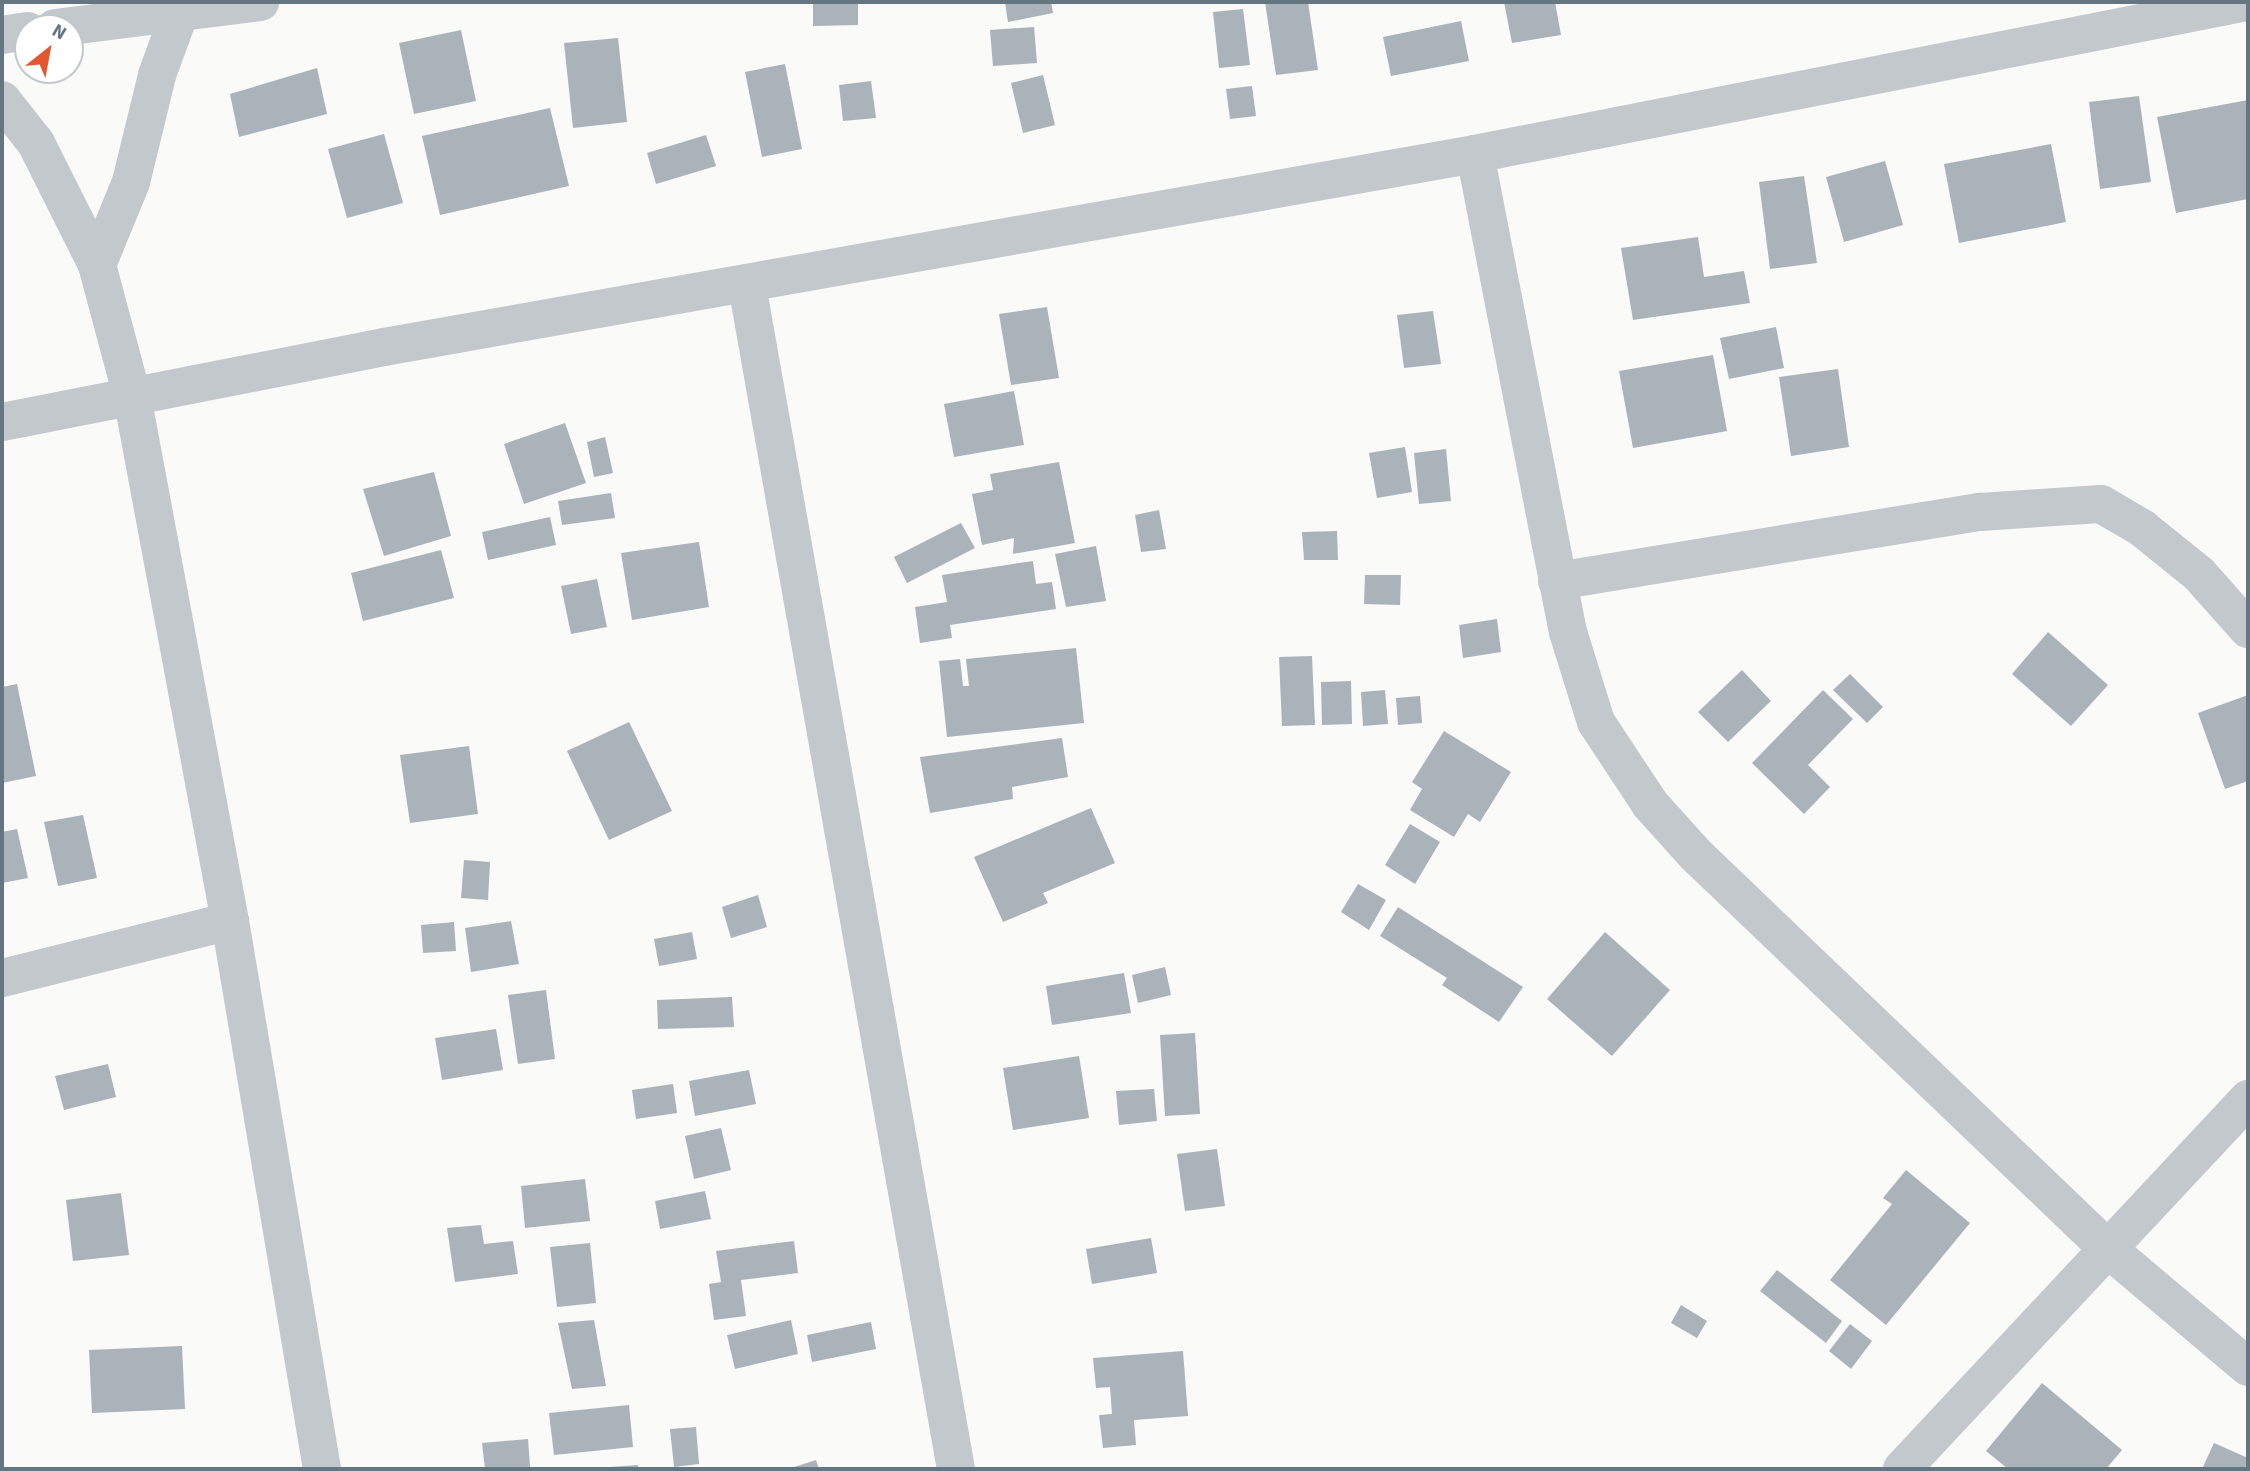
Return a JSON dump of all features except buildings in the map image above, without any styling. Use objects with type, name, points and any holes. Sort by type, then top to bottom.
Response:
[{"type":"street","points":[[84,24],[260,2]]},
{"type":"street","points":[[2,422],[132,396],[1475,155],[2247,2]]},
{"type":"street","points":[[97,265],[131,182],[157,75],[180,12]]},
{"type":"street","points":[[2,100],[36,143],[97,265],[132,396],[230,921],[322,1469]]},
{"type":"street","points":[[1475,155],[1567,632],[1596,722],[1650,804],[1696,855],[2108,1248],[2248,1367]]},
{"type":"street","points":[[747,285],[956,1469]]},
{"type":"street","points":[[1557,581],[1980,512],[2101,504],[2142,528],[2199,574],[2248,629]]},
{"type":"street","points":[[2,978],[230,921]]},
{"type":"street","points":[[1902,1469],[2248,1099]]}]
